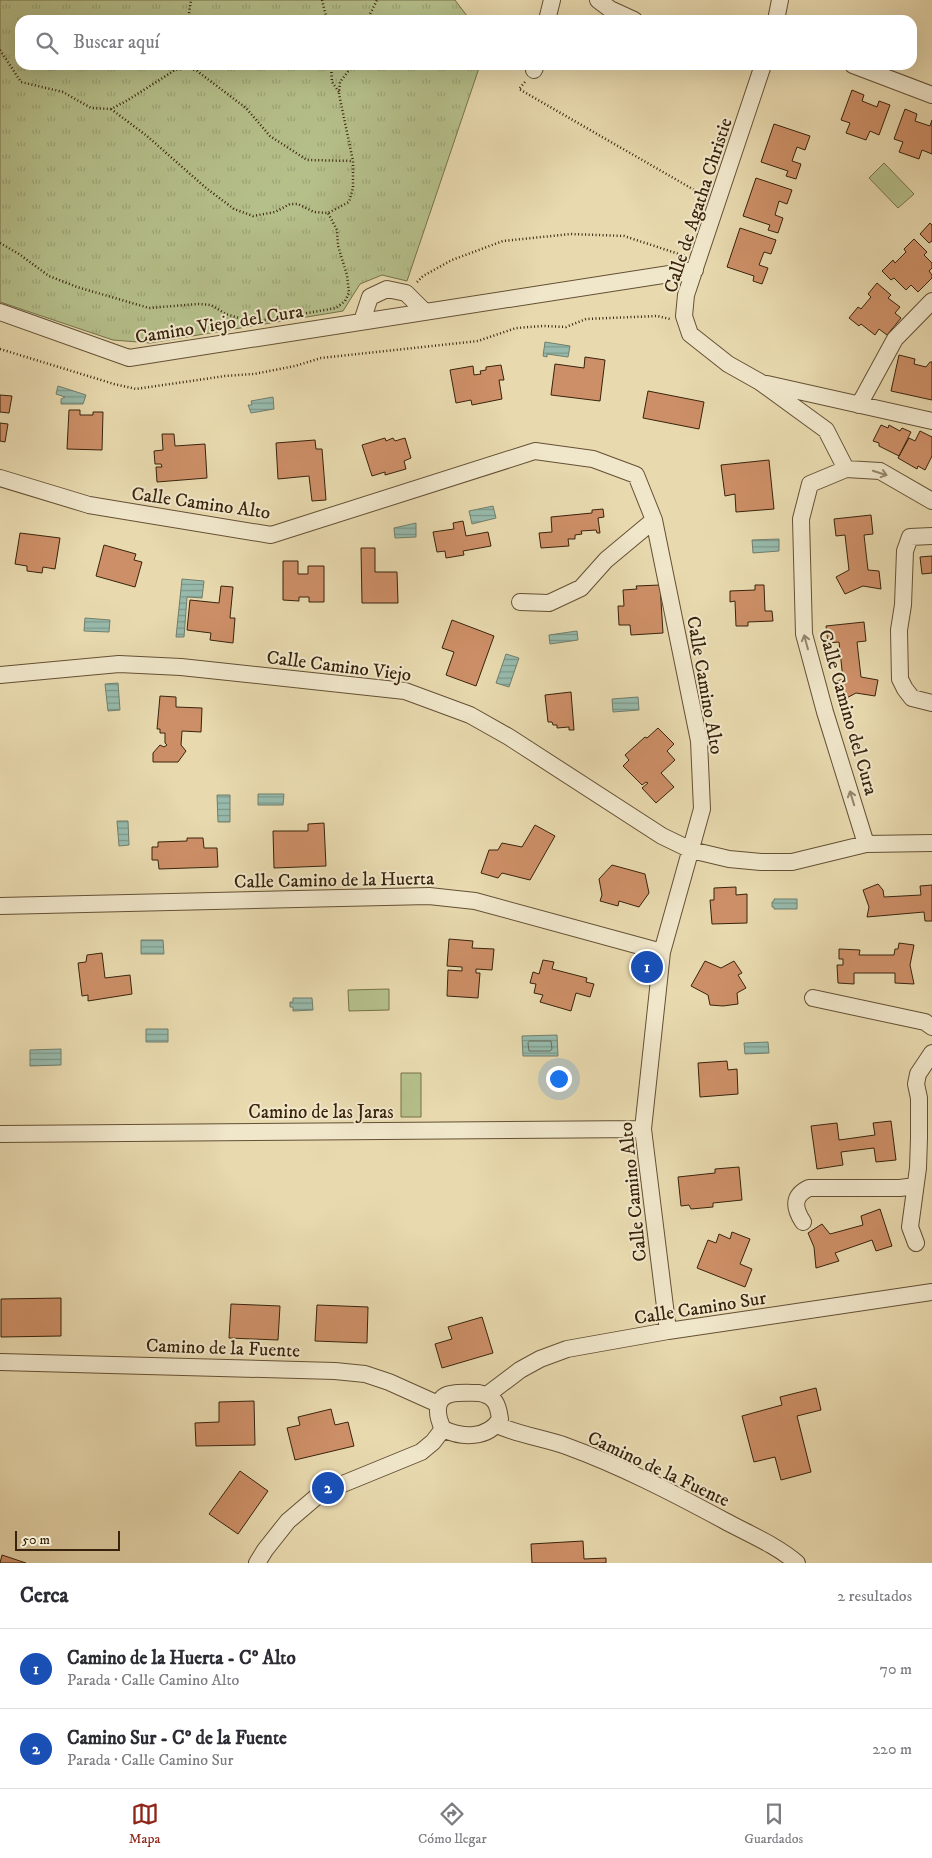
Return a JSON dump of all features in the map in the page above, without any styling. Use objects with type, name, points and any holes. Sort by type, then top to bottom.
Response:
[{"type":"street","points":[[548,15],[552,0]]},
{"type":"street","points":[[598,0],[610,9],[623,15]]},
{"type":"street","points":[[777,15],[780,0]]},
{"type":"street","name":"Calle de Agatha Christie","points":[[686,324],[684,316],[686,295],[761,70]]},
{"type":"street","points":[[866,70],[932,95]]},
{"type":"street","name":"Camino Viejo del Cura","points":[[0,312],[129,358],[424,312],[696,265]]},
{"type":"street","points":[[362,321],[370,297],[387,289],[406,294],[424,312]]},
{"type":"street","points":[[859,405],[895,339],[932,301]]},
{"type":"street","points":[[686,324],[690,334],[728,364],[760,382],[826,430],[846,470]]},
{"type":"street","points":[[760,382],[932,421]]},
{"type":"street","name":"Calle Camino Alto","points":[[0,478],[89,505],[271,535],[535,451],[593,459],[636,475],[654,520],[699,741],[702,809],[662,952],[643,1129],[668,1332]]},
{"type":"street","name":"Calle Camino del Cura","points":[[866,844],[825,712],[804,634],[801,519],[810,484],[846,470],[880,471],[932,501]]},
{"type":"street","points":[[520,602],[549,603],[581,588],[606,560],[654,520]]},
{"type":"street","points":[[932,536],[910,537],[905,551],[903,605],[899,630],[900,679],[912,698],[932,703]]},
{"type":"street","name":"Calle Camino Viejo","points":[[0,675],[119,664],[181,666],[405,691],[470,715],[508,737],[662,836],[691,850],[729,859],[792,862],[866,844],[932,843]]},
{"type":"street","name":"Calle Camino de la Huerta","points":[[0,906],[429,896],[475,901],[662,952]]},
{"type":"street","points":[[813,998],[925,1022],[932,1027]]},
{"type":"street","points":[[916,1243],[910,1227],[919,1138],[919,1098],[916,1084],[918,1074],[932,1053]]},
{"type":"street","name":"Camino de las Jaras","points":[[0,1134],[643,1129]]},
{"type":"street","points":[[803,1222],[796,1210],[796,1201],[802,1192],[809,1188],[900,1188],[915,1186]]},
{"type":"street","name":"Calle Camino Sur","points":[[487,1395],[520,1370],[540,1359],[567,1349],[932,1292]]},
{"type":"street","name":"Camino de la Fuente","points":[[0,1362],[335,1371],[364,1374],[389,1382],[438,1404]]},
{"type":"street","points":[[479,1393],[494,1399],[498,1406],[500,1419],[496,1425],[484,1434],[459,1434],[443,1429],[438,1417],[438,1404],[450,1394],[479,1393]]},
{"type":"street","name":"Camino de la Fuente","points":[[496,1425],[563,1445],[619,1467],[739,1528],[789,1556],[797,1563]]},
{"type":"street","points":[[257,1563],[288,1520],[315,1498],[332,1488],[421,1452],[434,1442],[443,1429]]},
{"type":"path","points":[[189,15],[191,0]]},
{"type":"path","points":[[322,0],[326,15]]},
{"type":"path","points":[[370,15],[378,0]]},
{"type":"path","points":[[0,50],[21,82],[64,92],[91,108],[111,109],[175,70]]},
{"type":"path","points":[[331,70],[332,82],[339,94]]},
{"type":"path","points":[[111,109],[234,209],[253,216],[275,212],[290,204],[298,204],[314,212],[328,213],[349,202],[353,188],[353,161],[339,94],[340,82],[349,70]]},
{"type":"path","points":[[533,70],[519,89],[718,203]]},
{"type":"path","points":[[197,71],[246,108],[270,136],[307,160],[353,161]]},
{"type":"path","points":[[0,243],[49,276],[77,287],[127,302],[149,308],[198,304],[212,305],[226,314],[245,320],[267,320],[336,308],[345,301],[349,293],[338,246],[338,230],[328,213]]},
{"type":"path","points":[[406,294],[423,276],[452,260],[503,241],[571,234],[624,236],[696,265]]},
{"type":"path","points":[[0,349],[136,389],[225,376],[254,374],[294,366],[321,358],[478,341],[516,328],[566,327],[586,319],[657,316],[686,324]]},
{"type":"green space","points":[[0,0],[455,0],[466,15],[15,15],[15,70],[478,70],[407,281],[382,275],[360,284],[343,311],[150,343],[113,340],[0,302]]},
{"type":"green space","points":[[884,163],[914,194],[898,208],[869,178]]},
{"type":"green space","points":[[389,989],[389,1010],[349,1011],[348,990]]},
{"type":"green space","points":[[401,1073],[421,1073],[421,1117],[401,1117]]},
{"type":"water","points":[[545,342],[570,346],[568,357],[547,354],[547,357],[543,356]]},
{"type":"water","points":[[58,386],[86,395],[83,404],[61,404],[61,399],[65,397],[56,394]]},
{"type":"water","points":[[273,397],[274,409],[251,413],[248,405],[252,405],[251,401]]},
{"type":"water","points":[[493,506],[496,518],[472,524],[469,511]]},
{"type":"water","points":[[416,523],[416,537],[395,538],[394,528]]},
{"type":"water","points":[[779,539],[779,551],[753,553],[752,540]]},
{"type":"water","points":[[182,579],[204,581],[202,598],[187,597],[184,637],[176,637]]},
{"type":"water","points":[[85,618],[110,620],[109,632],[84,631]]},
{"type":"water","points":[[577,631],[578,640],[550,644],[549,635]]},
{"type":"water","points":[[506,654],[519,658],[509,687],[496,683]]},
{"type":"water","points":[[118,683],[120,710],[108,711],[105,684]]},
{"type":"water","points":[[638,697],[639,710],[613,712],[612,699]]},
{"type":"water","points":[[258,794],[284,794],[283,805],[258,805]]},
{"type":"water","points":[[217,795],[230,795],[230,822],[218,822]]},
{"type":"water","points":[[117,821],[128,821],[129,845],[119,846]]},
{"type":"water","points":[[774,899],[797,899],[797,909],[774,909],[772,902]]},
{"type":"water","points":[[141,940],[163,940],[164,954],[141,954]]},
{"type":"water","points":[[293,998],[312,998],[313,1010],[293,1011],[293,1007],[290,1007],[290,1002],[293,1002]]},
{"type":"water","points":[[146,1029],[168,1029],[168,1042],[146,1042]]},
{"type":"water","points":[[557,1035],[558,1056],[523,1056],[522,1036]]},
{"type":"water","points":[[768,1042],[769,1053],[745,1054],[744,1043]]},
{"type":"water","points":[[61,1049],[61,1065],[30,1066],[30,1050]]},
{"type":"building","points":[[852,90],[864,95],[862,101],[877,107],[879,101],[890,105],[879,135],[870,131],[866,140],[846,133],[850,123],[841,120]]},
{"type":"building","points":[[905,109],[917,114],[915,121],[930,126],[932,120],[932,154],[922,150],[919,159],[899,152],[903,142],[894,139]]},
{"type":"building","points":[[774,124],[810,136],[805,150],[797,147],[792,161],[801,164],[796,179],[786,176],[788,171],[761,162]]},
{"type":"building","points":[[756,178],[792,190],[787,204],[779,201],[775,215],[783,218],[778,233],[768,230],[770,225],[743,216]]},
{"type":"building","points":[[930,223],[932,225],[932,241],[929,243],[920,234]]},
{"type":"building","points":[[740,228],[776,240],[771,254],[764,252],[759,265],[768,268],[762,284],[753,281],[754,276],[727,267]]},
{"type":"building","points":[[914,239],[927,252],[924,255],[932,263],[932,268],[929,271],[932,278],[918,292],[911,285],[906,290],[894,278],[891,280],[882,271],[893,260],[895,263],[906,252],[904,249]]},
{"type":"building","points":[[877,283],[891,295],[888,298],[900,307],[895,313],[901,318],[887,335],[879,329],[875,335],[861,324],[859,326],[849,318],[858,307],[861,309],[871,297],[868,294]]},
{"type":"building","points":[[899,355],[915,359],[914,364],[926,367],[932,362],[932,400],[891,391]]},
{"type":"building","points":[[585,357],[605,360],[600,401],[551,395],[555,364],[584,368]]},
{"type":"building","points":[[501,365],[504,380],[499,380],[502,399],[472,405],[471,400],[456,403],[450,370],[473,366],[474,375],[481,374],[480,371],[486,370],[486,367]]},
{"type":"building","points":[[648,391],[704,402],[699,429],[643,418]]},
{"type":"building","points":[[0,395],[12,396],[9,413],[0,412]]},
{"type":"building","points":[[69,410],[80,410],[80,415],[93,415],[93,412],[103,412],[102,450],[67,449]]},
{"type":"building","points":[[0,423],[8,424],[5,442],[0,441]]},
{"type":"building","points":[[881,425],[888,428],[889,425],[900,431],[902,428],[911,432],[899,456],[873,441]]},
{"type":"building","points":[[920,431],[932,437],[932,456],[925,470],[918,466],[917,469],[898,458],[909,438],[915,441]]},
{"type":"building","points":[[162,434],[174,434],[175,446],[205,444],[207,478],[157,482],[156,467],[162,467],[161,464],[155,464],[154,451],[163,450]]},
{"type":"building","points":[[385,438],[386,441],[393,438],[395,441],[405,438],[411,458],[404,461],[406,469],[385,475],[385,472],[372,476],[362,445]]},
{"type":"building","points":[[315,440],[316,449],[322,449],[326,500],[312,501],[309,476],[278,479],[276,443]]},
{"type":"building","points":[[769,460],[774,509],[736,512],[735,494],[725,496],[721,465]]},
{"type":"building","points":[[603,509],[604,517],[598,518],[600,533],[597,533],[596,530],[581,531],[582,534],[575,535],[575,539],[568,539],[569,546],[541,548],[539,533],[552,532],[551,517],[592,513],[592,510]]},
{"type":"building","points":[[871,515],[873,534],[864,535],[868,570],[879,571],[881,589],[863,586],[845,594],[836,577],[849,570],[845,535],[836,536],[834,519]]},
{"type":"building","points":[[463,521],[466,536],[488,532],[491,546],[463,551],[464,555],[446,558],[445,551],[437,552],[433,532],[454,529],[453,523]]},
{"type":"building","points":[[20,533],[60,538],[55,569],[43,567],[42,573],[27,571],[27,566],[15,564]]},
{"type":"building","points":[[104,545],[136,554],[134,560],[142,562],[135,587],[96,576]]},
{"type":"building","points":[[361,548],[375,548],[375,572],[397,572],[398,603],[362,603]]},
{"type":"building","points":[[932,556],[932,573],[922,574],[920,557]]},
{"type":"building","points":[[283,561],[298,561],[298,574],[308,574],[308,566],[324,566],[324,602],[309,602],[309,597],[299,597],[299,601],[283,600]]},
{"type":"building","points":[[660,585],[663,633],[631,635],[630,625],[619,625],[618,606],[624,606],[623,590],[637,589],[636,586]]},
{"type":"building","points":[[755,585],[764,585],[765,611],[772,611],[773,621],[748,622],[748,626],[736,626],[735,601],[730,602],[730,591],[755,590]]},
{"type":"building","points":[[221,586],[233,587],[230,618],[235,618],[233,643],[210,640],[211,633],[187,630],[190,600],[219,603]]},
{"type":"building","points":[[452,620],[494,636],[476,686],[446,675],[454,652],[442,648]]},
{"type":"building","points":[[864,622],[866,641],[857,642],[861,677],[878,680],[875,696],[856,693],[839,702],[837,681],[843,679],[839,642],[828,643],[826,626]]},
{"type":"building","points":[[571,692],[574,730],[569,730],[569,727],[557,728],[557,725],[548,722],[545,695]]},
{"type":"building","points":[[160,696],[176,697],[176,707],[202,708],[201,732],[182,731],[181,745],[186,751],[178,762],[153,762],[153,753],[160,745],[164,747],[167,745],[165,743],[165,733],[160,733],[160,729],[157,729]]},
{"type":"building","points":[[658,728],[674,744],[667,751],[675,760],[661,773],[674,787],[656,803],[642,788],[648,783],[646,782],[642,785],[623,766],[629,760],[625,755]]},
{"type":"building","points":[[324,823],[326,866],[274,868],[273,831],[308,831],[308,824]]},
{"type":"building","points":[[535,825],[555,836],[530,880],[502,873],[498,878],[481,873],[489,850],[498,850],[502,843],[522,847]]},
{"type":"building","points":[[187,838],[203,838],[204,848],[217,848],[218,867],[159,869],[158,860],[152,860],[152,847],[158,847],[158,842],[187,841]]},
{"type":"building","points":[[612,865],[645,874],[649,893],[639,907],[619,901],[618,906],[600,901],[602,895],[599,879]]},
{"type":"building","points":[[878,884],[883,890],[884,897],[921,895],[920,886],[932,885],[932,921],[925,921],[924,912],[867,917],[869,907],[863,890]]},
{"type":"building","points":[[736,887],[736,895],[747,894],[747,923],[712,924],[710,900],[714,900],[714,888]]},
{"type":"building","points":[[449,939],[473,941],[472,948],[494,949],[492,970],[476,969],[476,973],[480,973],[478,998],[447,996],[448,970],[462,971],[462,967],[447,966]]},
{"type":"building","points":[[899,943],[914,945],[910,965],[914,984],[895,983],[895,973],[854,973],[854,984],[838,983],[837,965],[843,965],[843,959],[839,959],[839,949],[860,950],[859,955],[894,955]]},
{"type":"building","points":[[102,953],[105,978],[130,975],[132,994],[88,1001],[88,995],[82,996],[78,963],[86,962],[87,955]]},
{"type":"building","points":[[543,960],[554,962],[552,969],[587,978],[586,982],[594,984],[590,997],[576,993],[571,1011],[540,1002],[543,995],[534,993],[536,984],[530,983],[533,972],[539,974]]},
{"type":"building","points":[[705,961],[721,968],[734,961],[742,973],[738,975],[746,988],[737,993],[738,1004],[710,1005],[708,995],[691,986]]},
{"type":"building","points":[[727,1061],[728,1070],[737,1069],[738,1094],[700,1097],[698,1063]]},
{"type":"building","points":[[891,1121],[896,1160],[876,1162],[874,1148],[841,1152],[843,1165],[817,1169],[811,1126],[837,1123],[839,1140],[875,1135],[873,1123]]},
{"type":"building","points":[[739,1167],[742,1200],[713,1203],[713,1207],[691,1209],[689,1205],[681,1206],[678,1177],[715,1173],[715,1169]]},
{"type":"building","points":[[880,1209],[892,1246],[876,1251],[872,1240],[835,1253],[839,1261],[816,1268],[814,1247],[808,1233],[822,1224],[830,1234],[863,1225],[861,1216]]},
{"type":"building","points":[[732,1232],[750,1239],[740,1264],[752,1269],[745,1287],[697,1268],[708,1240],[716,1243],[719,1234],[730,1239]]},
{"type":"building","points":[[61,1298],[61,1336],[1,1337],[1,1299]]},
{"type":"building","points":[[231,1304],[280,1306],[278,1340],[229,1338]]},
{"type":"building","points":[[317,1305],[368,1307],[367,1343],[315,1341]]},
{"type":"building","points":[[482,1317],[493,1353],[442,1368],[435,1344],[452,1339],[448,1327]]},
{"type":"building","points":[[816,1388],[821,1410],[797,1416],[811,1472],[781,1480],[775,1457],[754,1462],[742,1416],[782,1405],[780,1397]]},
{"type":"building","points":[[254,1401],[255,1445],[196,1446],[195,1423],[219,1422],[219,1402]]},
{"type":"building","points":[[331,1409],[335,1425],[348,1422],[354,1446],[295,1460],[287,1428],[300,1425],[298,1417]]},
{"type":"building","points":[[240,1471],[268,1491],[238,1534],[209,1514]]},
{"type":"building","points":[[583,1541],[584,1559],[606,1558],[606,1563],[532,1563],[531,1544]]},
{"type":"building","points":[[2,1555],[26,1563],[0,1563]]},
{"type":"place","name":"Camino de la Huerta - Cº Alto","points":[[647,967]]},
{"type":"place","name":"Camino Sur - Cº de la Fuente","points":[[328,1488]]}]
